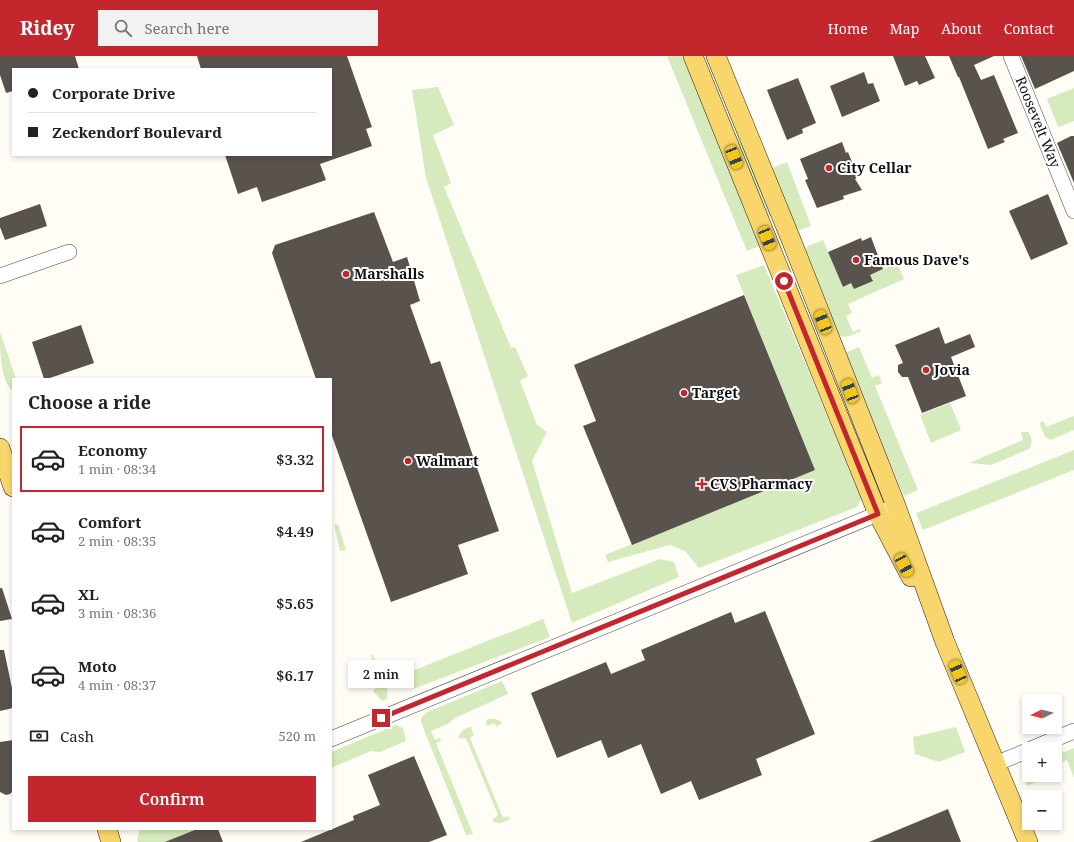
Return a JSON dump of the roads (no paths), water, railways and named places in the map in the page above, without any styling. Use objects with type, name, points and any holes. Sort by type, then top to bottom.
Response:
[{"type":"main road","points":[[693,56],[878,514],[945,642]]},
{"type":"main road","points":[[716,56],[789,235],[896,506],[945,642],[1028,842]]},
{"type":"main road","points":[[0,448],[12,484]]},
{"type":"main road","points":[[107,830],[110,842]]},
{"type":"street","name":"Roosevelt Way","points":[[1011,56],[1074,211]]},
{"type":"street","points":[[0,276],[69,252]]},
{"type":"street","points":[[332,739],[896,506]]},
{"type":"street","points":[[1047,742],[1074,731]]},
{"type":"street","points":[[995,764],[1022,752]]},
{"type":"place","name":"City Cellar","points":[[829,168]]},
{"type":"place","name":"Famous Dave's","points":[[856,260]]},
{"type":"place","name":"Marshalls","points":[[346,274]]},
{"type":"place","name":"Jovia","points":[[926,370]]},
{"type":"place","name":"Target","points":[[684,393]]},
{"type":"place","name":"Walmart","points":[[408,461]]},
{"type":"place","name":"CVS Pharmacy","points":[[702,484]]}]
